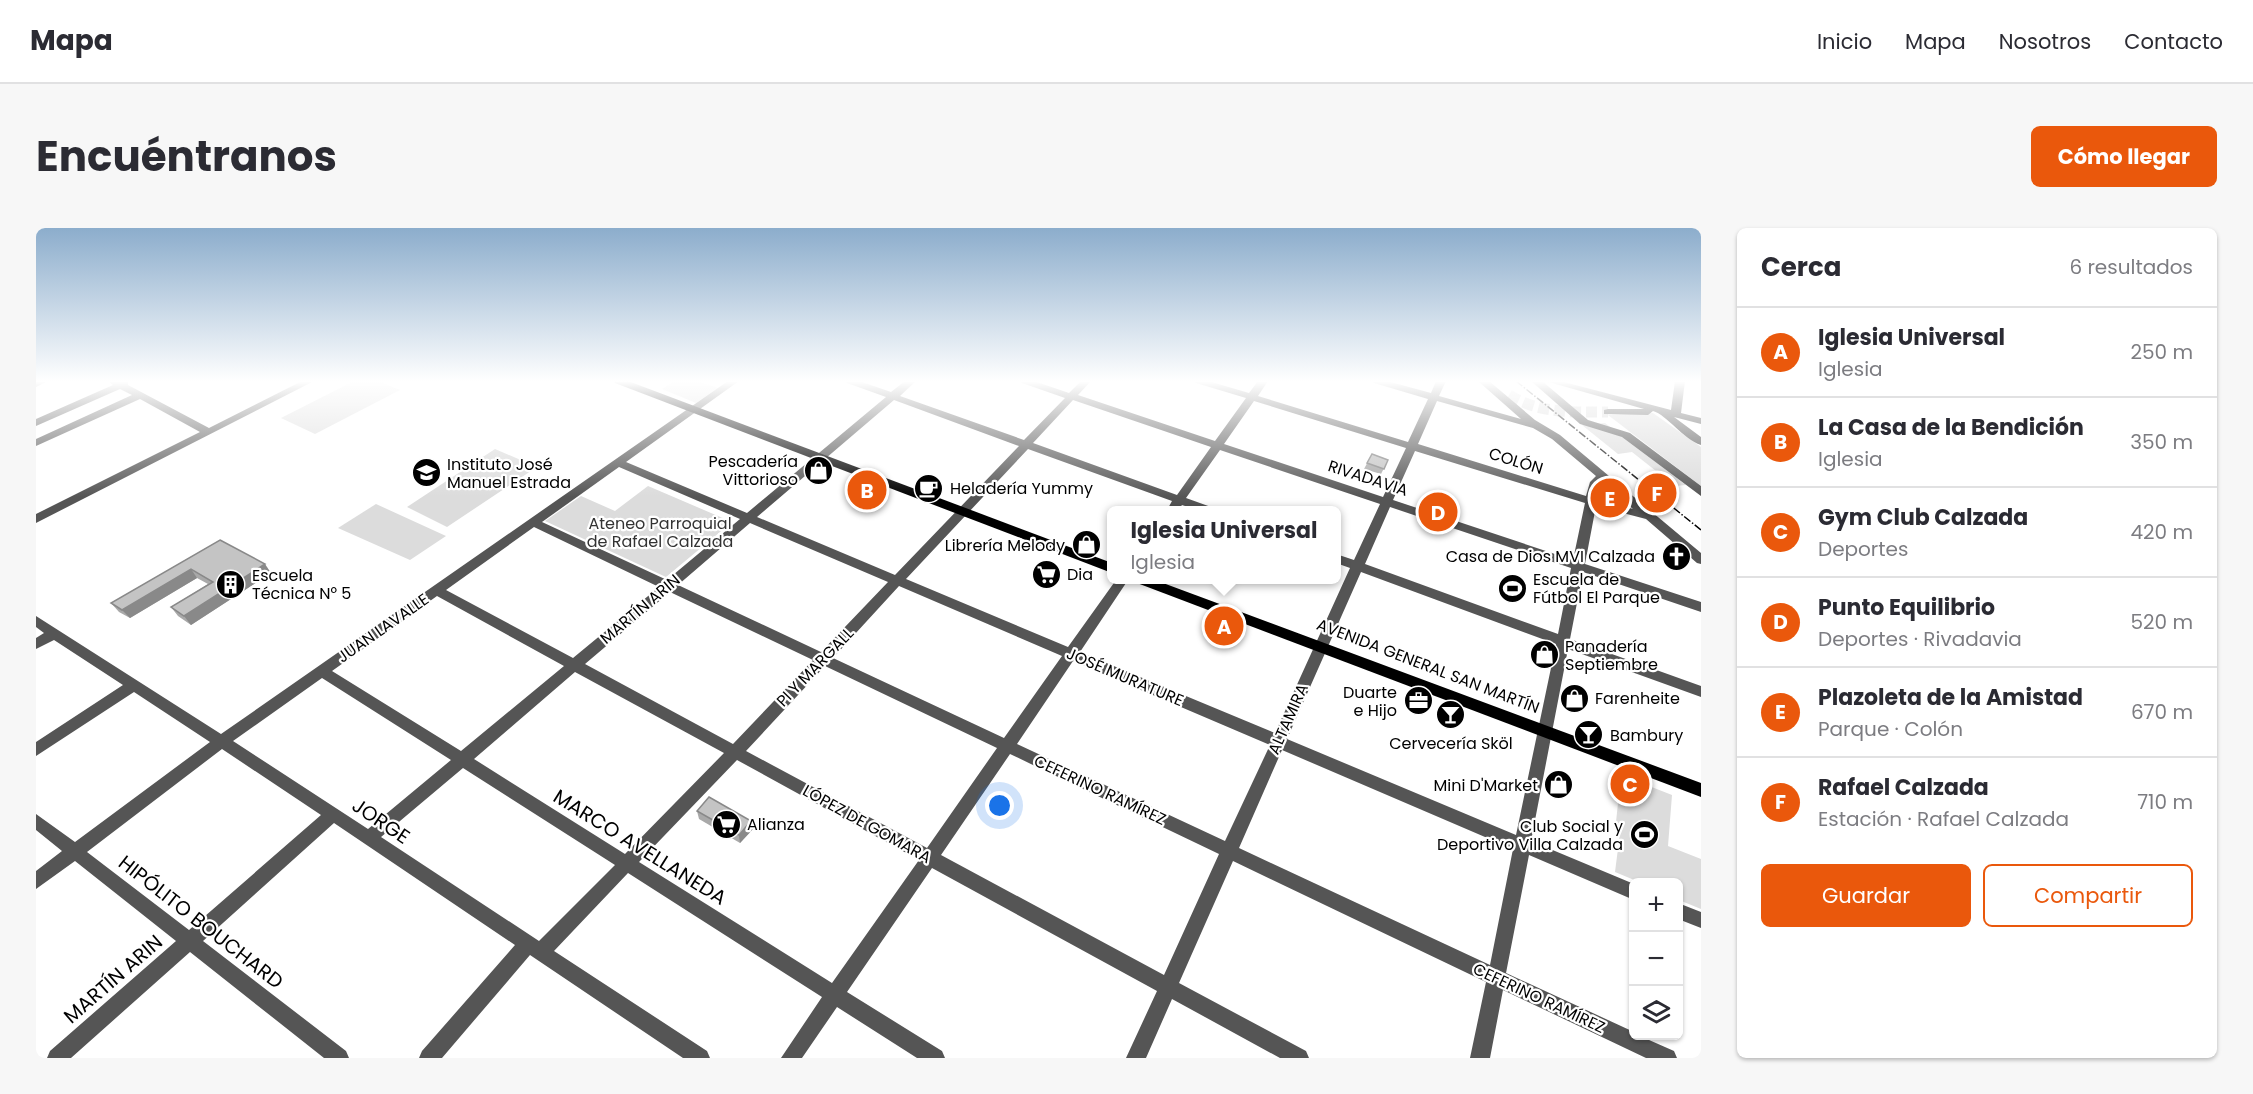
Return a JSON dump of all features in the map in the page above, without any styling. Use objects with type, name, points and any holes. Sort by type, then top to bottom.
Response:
[{"type":"main road","points":[[723,420],[1107,566]]},
{"type":"main road","name":"AVENIDA GENERAL SAN MARTÍN","points":[[1155,584],[1701,790]]},
{"type":"street","points":[[36,443],[87,420]]},
{"type":"street","points":[[186,420],[209,432]]},
{"type":"street","points":[[36,519],[233,420]]},
{"type":"street","name":"JUAN LAVALLE","points":[[36,881],[222,741],[676,420]]},
{"type":"street","name":"MARTÍN ARIN","points":[[369,838],[864,420]]},
{"type":"street","points":[[956,420],[1196,506]]},
{"type":"street","name":"PI Y MARGALL","points":[[429,1058],[535,948],[627,864],[1049,420]]},
{"type":"street","name":"RIVADAVIA","points":[[1142,420],[1701,607]]},
{"type":"street","points":[[1175,506],[1235,420]]},
{"type":"street","name":"COLÓN","points":[[1325,420],[1591,501],[1651,517]]},
{"type":"street","name":"ALTAMIRA","points":[[1136,1058],[1423,420]]},
{"type":"street","points":[[1514,420],[1536,426]]},
{"type":"street","points":[[1529,420],[1556,437],[1701,560]]},
{"type":"street","points":[[1581,420],[1626,435],[1701,492]]},
{"type":"street","points":[[1675,420],[1701,442]]},
{"type":"street","name":"JOSÉ MURATURE","points":[[617,462],[1629,890]]},
{"type":"street","points":[[1480,1058],[1580,566],[1591,501],[1596,482],[1602,476]]},
{"type":"street","name":"CEFERINO RAMÍREZ","points":[[533,522],[1667,1058]]},
{"type":"street","points":[[1341,560],[1701,692]]},
{"type":"street","points":[[791,1058],[1072,655],[1119,584]]},
{"type":"street","name":"LÓPEZ DE GOMARA","points":[[436,590],[1299,1058]]},
{"type":"street","name":"JORGE","points":[[36,621],[333,814],[700,1058]]},
{"type":"street","points":[[36,644],[54,633]]},
{"type":"street","name":"MARCO AVELLANEDA","points":[[322,671],[935,1058]]},
{"type":"street","points":[[36,750],[133,685]]},
{"type":"street","name":"MARTÍN ARIN","points":[[57,1058],[333,814]]},
{"type":"street","name":"HIPÓLITO BOUCHARD","points":[[36,820],[339,1058]]},
{"type":"street","points":[[1683,913],[1701,920]]},
{"type":"green space","points":[[285,420],[343,420],[315,434]]},
{"type":"green space","points":[[1614,420],[1663,420],[1701,447],[1701,486]]},
{"type":"green space","points":[[1605,423],[1686,485],[1675,486],[1632,452],[1618,454],[1582,425]]},
{"type":"green space","points":[[495,449],[537,467],[447,527],[407,507]]},
{"type":"green space","name":"Ateneo Parroquial de Rafael Calzada","points":[[648,486],[732,522],[666,577],[545,521],[581,496],[615,511]]},
{"type":"green space","points":[[376,504],[446,536],[410,560],[338,528]]},
{"type":"green space","name":"Club Social y Deportivo Villa Calzada","points":[[1621,775],[1672,795],[1668,846],[1701,859],[1701,909],[1683,902],[1683,878],[1629,878],[1615,872],[1621,825],[1616,822]]},
{"type":"building","points":[[1372,454],[1388,460],[1384,469],[1367,463]]},
{"type":"building","points":[[220,540],[265,564],[184,616],[171,607],[213,582],[191,569],[122,610],[111,603]]},
{"type":"building","points":[[709,797],[751,821],[739,835],[697,811]]},
{"type":"railway","points":[[1564,420],[1701,530]]},
{"type":"place","name":"Pescadería Vittorioso","points":[[819,470]]},
{"type":"place","name":"Instituto José Manuel Estrada","points":[[426,473]]},
{"type":"place","name":"Heladería Yummy","points":[[929,488]]},
{"type":"place","name":"La Casa de la Bendición","points":[[867,490]]},
{"type":"place","name":"Rafael Calzada","points":[[1657,493]]},
{"type":"place","name":"Plazoleta de la Amistad","points":[[1610,498]]},
{"type":"place","name":"Punto Equilibrio","points":[[1438,512]]},
{"type":"place","name":"Librería Melody","points":[[1086,545]]},
{"type":"place","name":"Casa de Dios MVI Calzada","points":[[1676,556]]},
{"type":"place","name":"Dia","points":[[1046,574]]},
{"type":"place","name":"Escuela Técnica N° 5","points":[[231,584]]},
{"type":"place","name":"Escuela de Fútbol El Parque","points":[[1512,588]]},
{"type":"place","name":"Iglesia Universal","points":[[1224,626]]},
{"type":"place","name":"Panadería Septiembre","points":[[1544,655]]},
{"type":"place","name":"Farenheite","points":[[1574,698]]},
{"type":"place","name":"Duarte e Hijo","points":[[1418,701]]},
{"type":"place","name":"Cervecería Sköl","points":[[1451,715]]},
{"type":"place","name":"Bambury","points":[[1589,735]]},
{"type":"place","name":"Gym Club Calzada","points":[[1630,784]]},
{"type":"place","name":"Mini D'Market","points":[[1559,785]]},
{"type":"place","name":"Alianza","points":[[726,824]]},
{"type":"place","name":"Club Social y Deportivo Villa Calzada","points":[[1644,835]]}]
